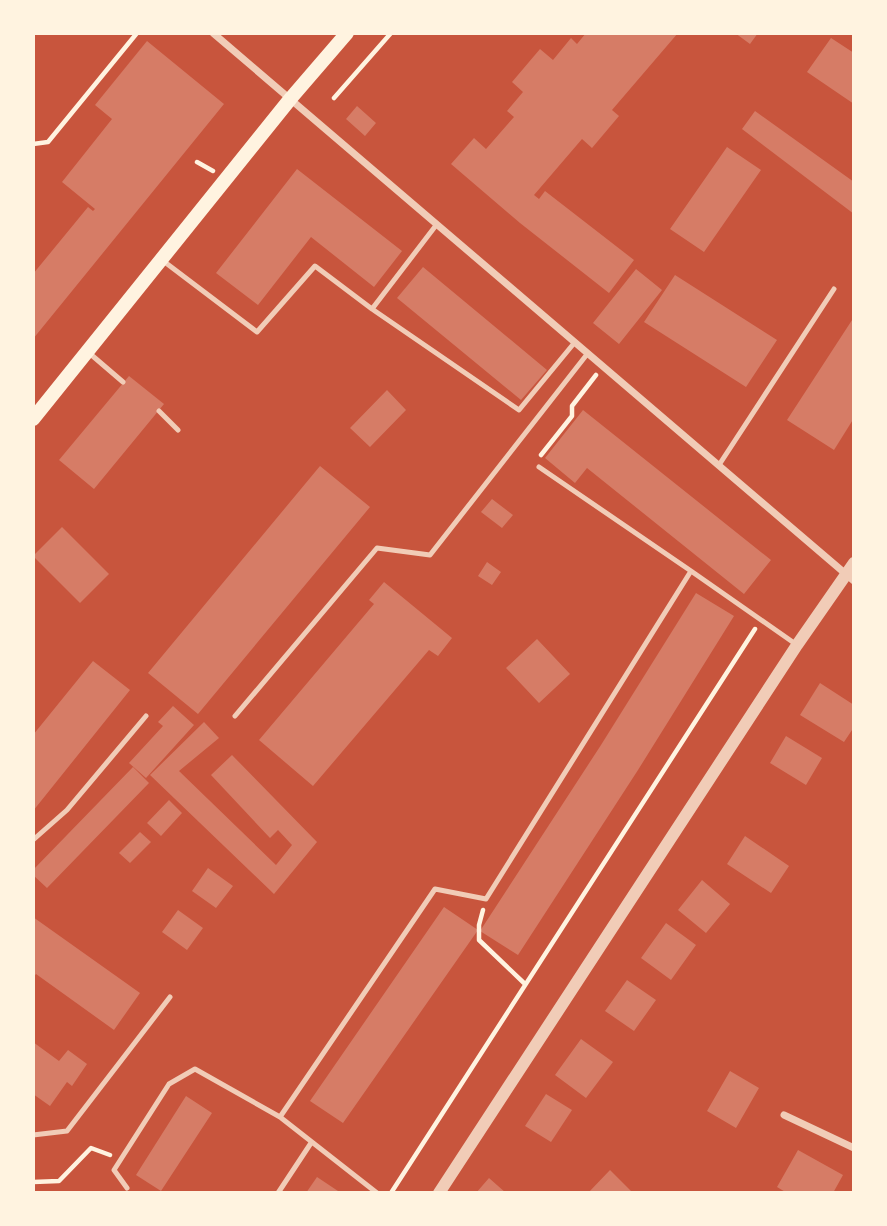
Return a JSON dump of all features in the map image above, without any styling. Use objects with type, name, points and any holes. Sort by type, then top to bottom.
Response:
[{"type":"main road","points":[[33,419],[290,98],[347,33]]},
{"type":"street","points":[[213,33],[850,578]]},
{"type":"street","points":[[439,1193],[797,645],[850,578],[854,563]]},
{"type":"street","points":[[785,1115],[854,1147]]},
{"type":"lane","points":[[372,309],[437,224]]},
{"type":"lane","points":[[162,260],[257,332],[315,266],[372,309],[519,410],[575,342]]},
{"type":"lane","points":[[719,465],[834,289]]},
{"type":"lane","points":[[88,352],[123,382]]},
{"type":"lane","points":[[235,716],[377,548],[430,555],[588,353]]},
{"type":"lane","points":[[159,411],[178,430]]},
{"type":"lane","points":[[540,467],[797,645]]},
{"type":"lane","points":[[279,1117],[435,890],[486,899],[691,571]]},
{"type":"lane","points":[[33,840],[66,810],[146,716]]},
{"type":"lane","points":[[33,1135],[67,1130],[170,997]]},
{"type":"lane","points":[[127,1188],[114,1170],[169,1084],[195,1069],[279,1117],[377,1193]]},
{"type":"lane","points":[[278,1193],[311,1143]]},
{"type":"path","points":[[33,144],[48,142],[137,33]]},
{"type":"path","points":[[334,98],[391,33]]},
{"type":"path","points":[[540,467],[538,459],[572,416],[572,406],[604,366]]},
{"type":"path","points":[[391,1193],[761,620]]},
{"type":"path","points":[[486,899],[479,925],[479,940],[526,984]]},
{"type":"path","points":[[33,1182],[59,1181],[91,1148],[121,1159]]},
{"type":"building","points":[[586,33],[678,33],[612,110],[619,116],[592,148],[582,139],[534,195],[539,199],[545,191],[634,260],[609,293],[451,164],[474,138],[486,149],[514,117],[507,111],[523,92],[512,82],[540,49],[553,60],[571,38],[577,44]]},
{"type":"building","points":[[735,33],[758,33],[750,44]]},
{"type":"building","points":[[831,38],[854,53],[854,104],[807,72]]},
{"type":"building","points":[[147,41],[224,104],[33,339],[33,274],[88,207],[93,211],[95,209],[62,182],[112,119],[95,105]]},
{"type":"building","points":[[357,106],[376,123],[365,136],[346,119]]},
{"type":"building","points":[[755,111],[854,182],[854,214],[742,129]]},
{"type":"building","points":[[727,147],[761,170],[704,252],[670,229]]},
{"type":"building","points":[[297,169],[402,251],[374,287],[311,237],[258,305],[216,273]]},
{"type":"building","points":[[423,267],[547,370],[521,400],[397,298]]},
{"type":"building","points":[[636,269],[662,290],[619,344],[593,323]]},
{"type":"building","points":[[675,275],[777,340],[746,387],[644,322]]},
{"type":"building","points":[[854,317],[854,418],[834,450],[787,420]]},
{"type":"building","points":[[129,376],[164,404],[94,489],[59,460]]},
{"type":"building","points":[[387,390],[406,410],[370,447],[350,428]]},
{"type":"building","points":[[583,410],[771,560],[744,594],[587,468],[575,483],[545,458]]},
{"type":"building","points":[[320,466],[370,507],[198,714],[148,673]]},
{"type":"building","points":[[492,499],[513,515],[502,528],[481,512]]},
{"type":"building","points":[[62,527],[109,574],[80,603],[33,556]]},
{"type":"building","points":[[487,562],[501,572],[492,585],[478,576]]},
{"type":"building","points":[[384,582],[452,638],[438,656],[429,650],[313,786],[259,740],[374,604],[369,600]]},
{"type":"building","points":[[696,593],[734,616],[518,955],[480,931]]},
{"type":"building","points":[[537,639],[570,674],[539,703],[506,668]]},
{"type":"building","points":[[93,661],[130,690],[33,811],[33,735]]},
{"type":"building","points":[[820,683],[854,705],[854,727],[844,742],[800,715]]},
{"type":"building","points":[[173,706],[194,725],[146,778],[129,763],[163,726],[158,722]]},
{"type":"building","points":[[204,722],[219,738],[179,771],[276,865],[292,845],[278,830],[270,838],[211,775],[232,755],[317,842],[274,894],[150,775]]},
{"type":"building","points":[[786,736],[822,758],[806,785],[770,763]]},
{"type":"building","points":[[133,767],[149,783],[47,888],[33,875],[33,870]]},
{"type":"building","points":[[169,800],[182,813],[161,836],[147,823]]},
{"type":"building","points":[[140,832],[151,842],[130,863],[119,853]]},
{"type":"building","points":[[745,836],[789,866],[771,893],[727,864]]},
{"type":"building","points":[[208,868],[233,886],[216,908],[192,891]]},
{"type":"building","points":[[702,880],[730,904],[706,933],[678,910]]},
{"type":"building","points":[[444,907],[478,930],[343,1123],[310,1101]]},
{"type":"building","points":[[178,910],[203,928],[187,950],[162,932]]},
{"type":"building","points":[[33,917],[140,993],[114,1030],[36,974],[33,978]]},
{"type":"building","points":[[666,923],[696,945],[671,980],[641,958]]},
{"type":"building","points":[[627,980],[656,1000],[634,1031],[605,1011]]},
{"type":"building","points":[[581,1039],[613,1062],[586,1098],[555,1075]]},
{"type":"building","points":[[33,1042],[59,1061],[68,1050],[87,1064],[72,1086],[67,1082],[50,1106],[33,1094]]},
{"type":"building","points":[[730,1071],[759,1088],[736,1128],[707,1111]]},
{"type":"building","points":[[546,1094],[572,1110],[551,1142],[525,1126]]},
{"type":"building","points":[[186,1096],[212,1113],[161,1191],[136,1175]]},
{"type":"building","points":[[798,1150],[843,1175],[833,1193],[787,1193],[777,1187]]},
{"type":"building","points":[[610,1170],[633,1193],[588,1193]]},
{"type":"building","points":[[317,1177],[341,1193],[306,1193]]},
{"type":"building","points":[[489,1178],[506,1193],[476,1193]]}]
